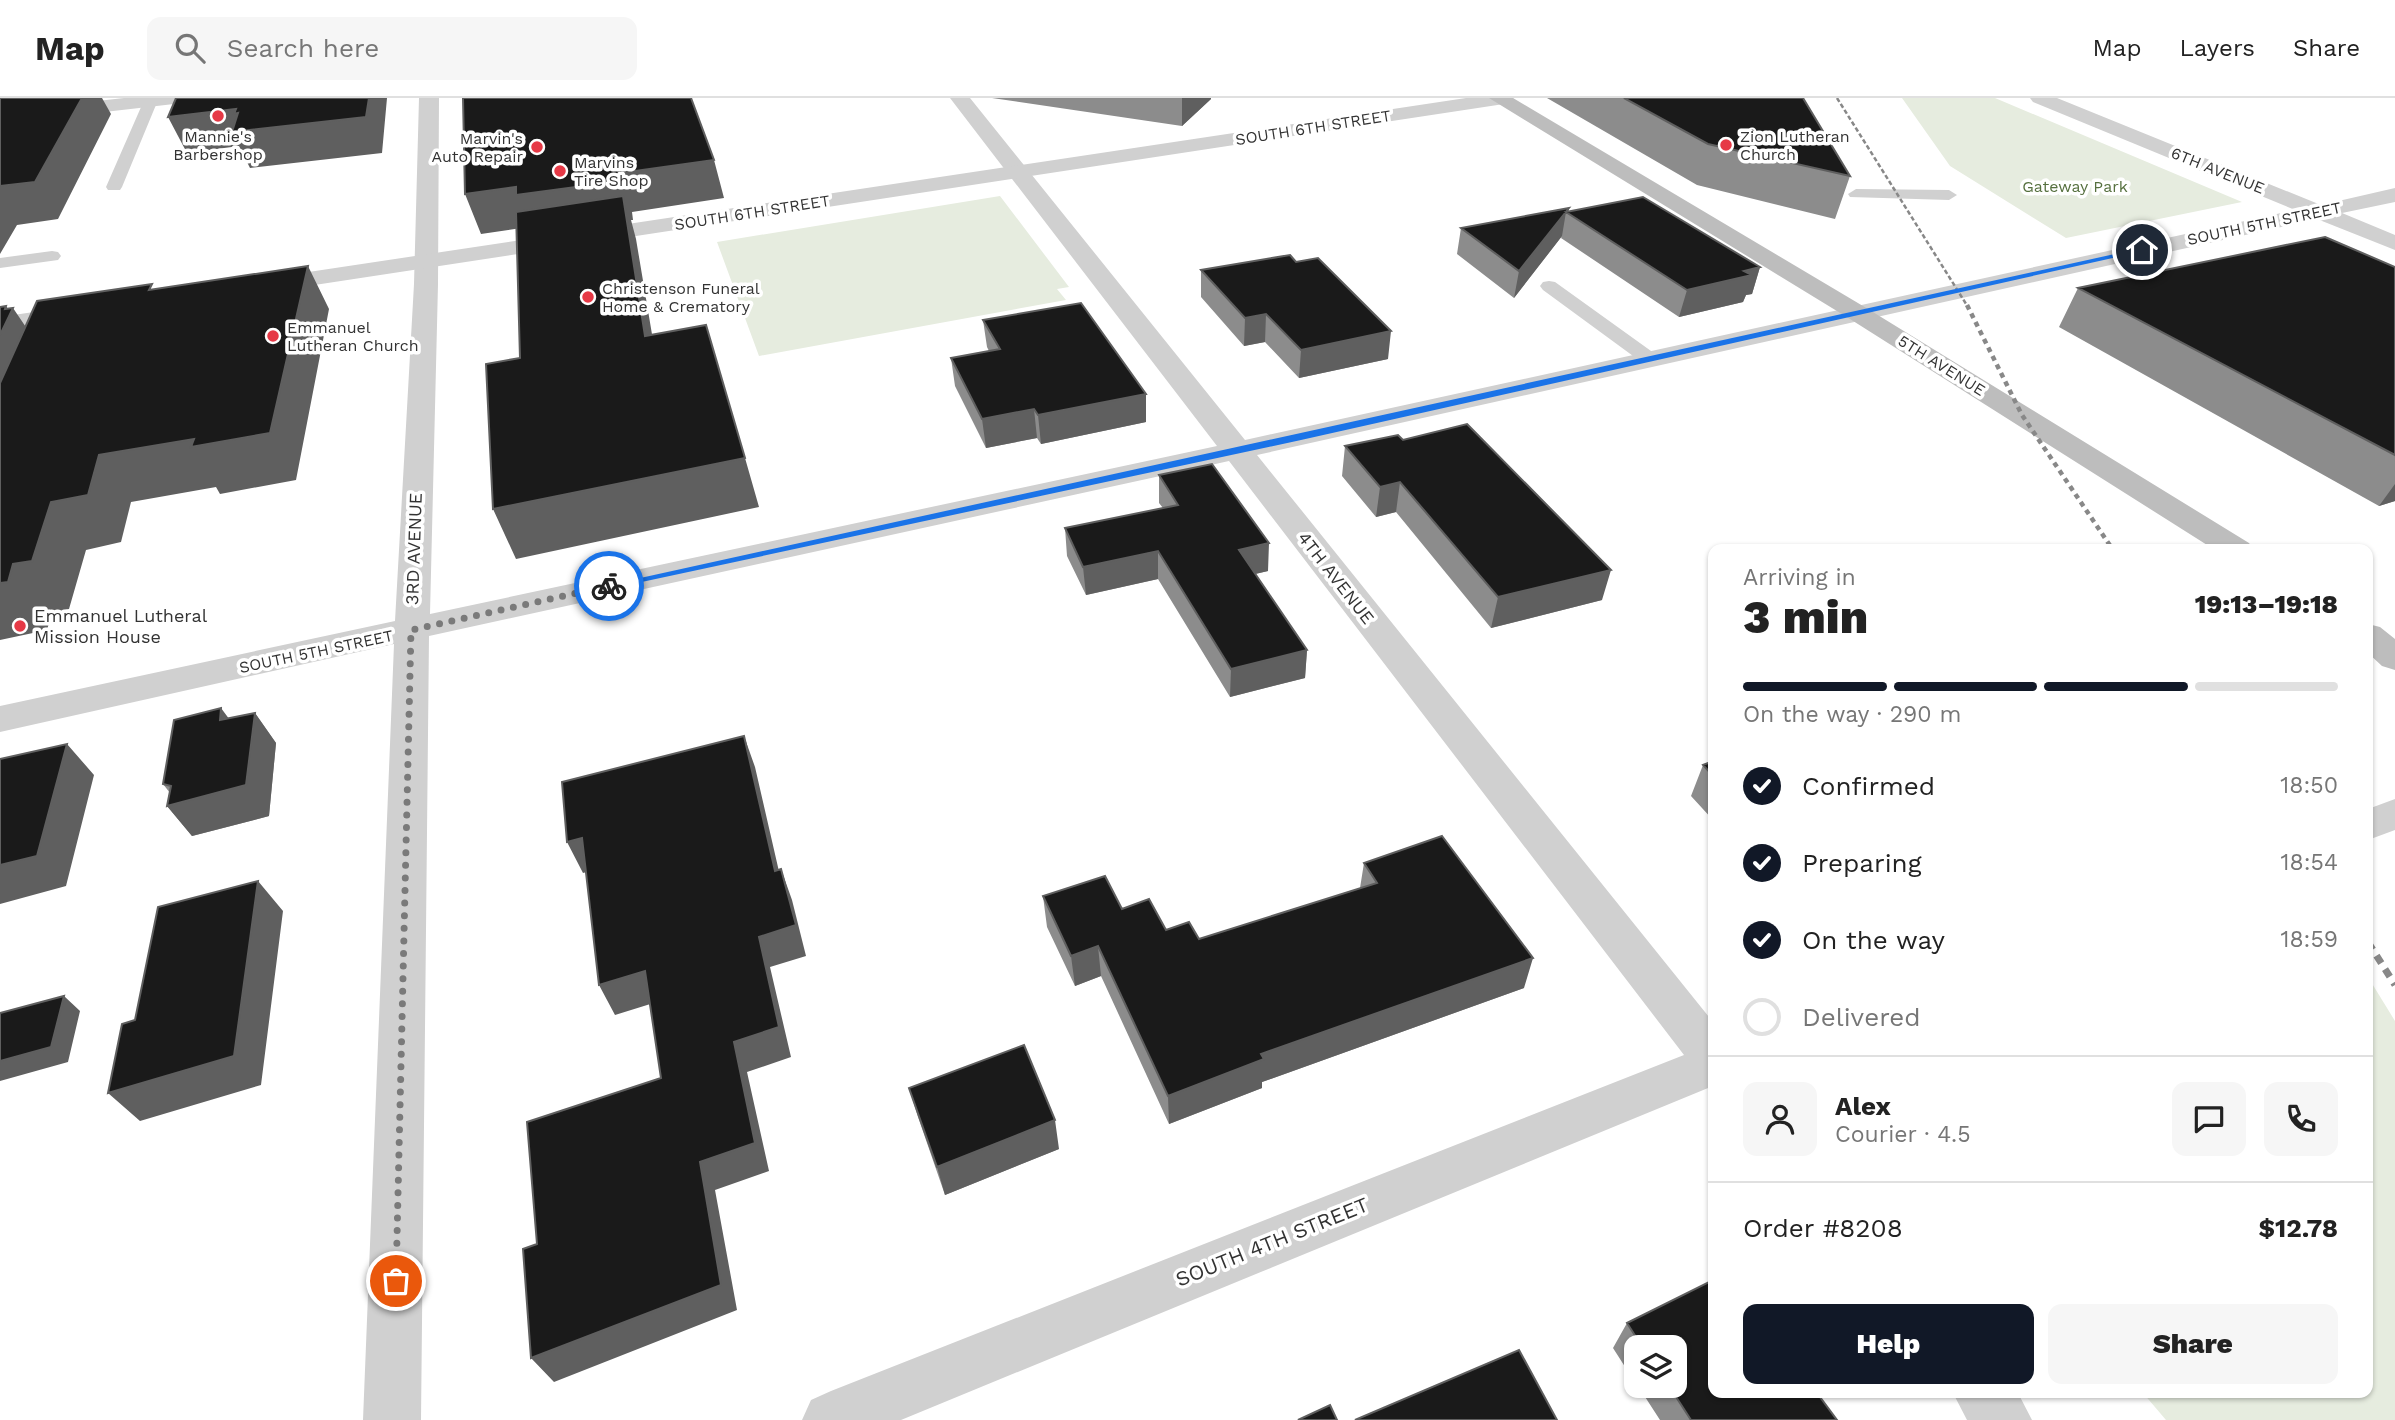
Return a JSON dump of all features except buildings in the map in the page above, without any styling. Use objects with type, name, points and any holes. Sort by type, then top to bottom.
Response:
[{"type":"main road","name":"5TH AVENUE","points":[[1501,98],[1859,314],[2228,544]]},
{"type":"main road","points":[[2373,639],[2395,658]]},
{"type":"street","points":[[0,118],[174,98]]},
{"type":"street","name":"3RD AVENUE","points":[[392,1420],[411,630],[426,261],[429,98]]},
{"type":"street","name":"4TH AVENUE","points":[[960,98],[1708,1051]]},
{"type":"street","name":"SOUTH 6TH STREET","points":[[242,289],[1501,98]]},
{"type":"street","name":"6TH AVENUE","points":[[2040,98],[2395,243]]},
{"type":"street","name":"SOUTH 5TH STREET","points":[[0,719],[1236,451],[2395,195]]},
{"type":"street","points":[[0,325],[107,309]]},
{"type":"street","points":[[2373,823],[2395,814]]},
{"type":"street","name":"SOUTH 4TH STREET","points":[[831,1420],[1708,1067]]},
{"type":"street","points":[[1986,1398],[2003,1420]]},
{"type":"lane","points":[[114,187],[161,99]]},
{"type":"lane","points":[[1856,194],[1949,195]]},
{"type":"lane","points":[[0,263],[52,256]]},
{"type":"lane","points":[[1549,286],[1651,359]]},
{"type":"lane","points":[[57,338],[66,315]]},
{"type":"green space","name":"Gateway Park","points":[[1902,98],[1995,98],[2242,202],[2066,238],[1950,166]]},
{"type":"green space","points":[[1000,196],[1069,287],[1057,289],[1066,300],[759,356],[717,242]]},
{"type":"green space","points":[[2373,985],[2395,1021],[2395,1420],[2166,1420],[2147,1398],[2373,1398]]},
{"type":"railway","points":[[1837,98],[1968,307]]},
{"type":"railway","points":[[1968,307],[2022,415],[2109,544]]},
{"type":"railway","points":[[2373,950],[2395,985]]},
{"type":"way so far","points":[[396,1281],[411,630],[609,586]]},
{"type":"place","name":"Mannie's Barbershop","points":[[218,116]]},
{"type":"place","name":"Zion Lutheran Church","points":[[1726,145]]},
{"type":"place","name":"Marvin's Auto Repair","points":[[537,147]]},
{"type":"place","name":"Marvins Tire Shop","points":[[560,171]]},
{"type":"place","name":"Christenson Funeral Home & Crematory","points":[[588,297]]},
{"type":"place","name":"Emmanuel Lutheran Church","points":[[273,336]]},
{"type":"place","name":"Emmanuel Lutheral Mission House","points":[[20,626]]},
{"type":"route","points":[[609,586],[1301,437],[2142,250]]}]
